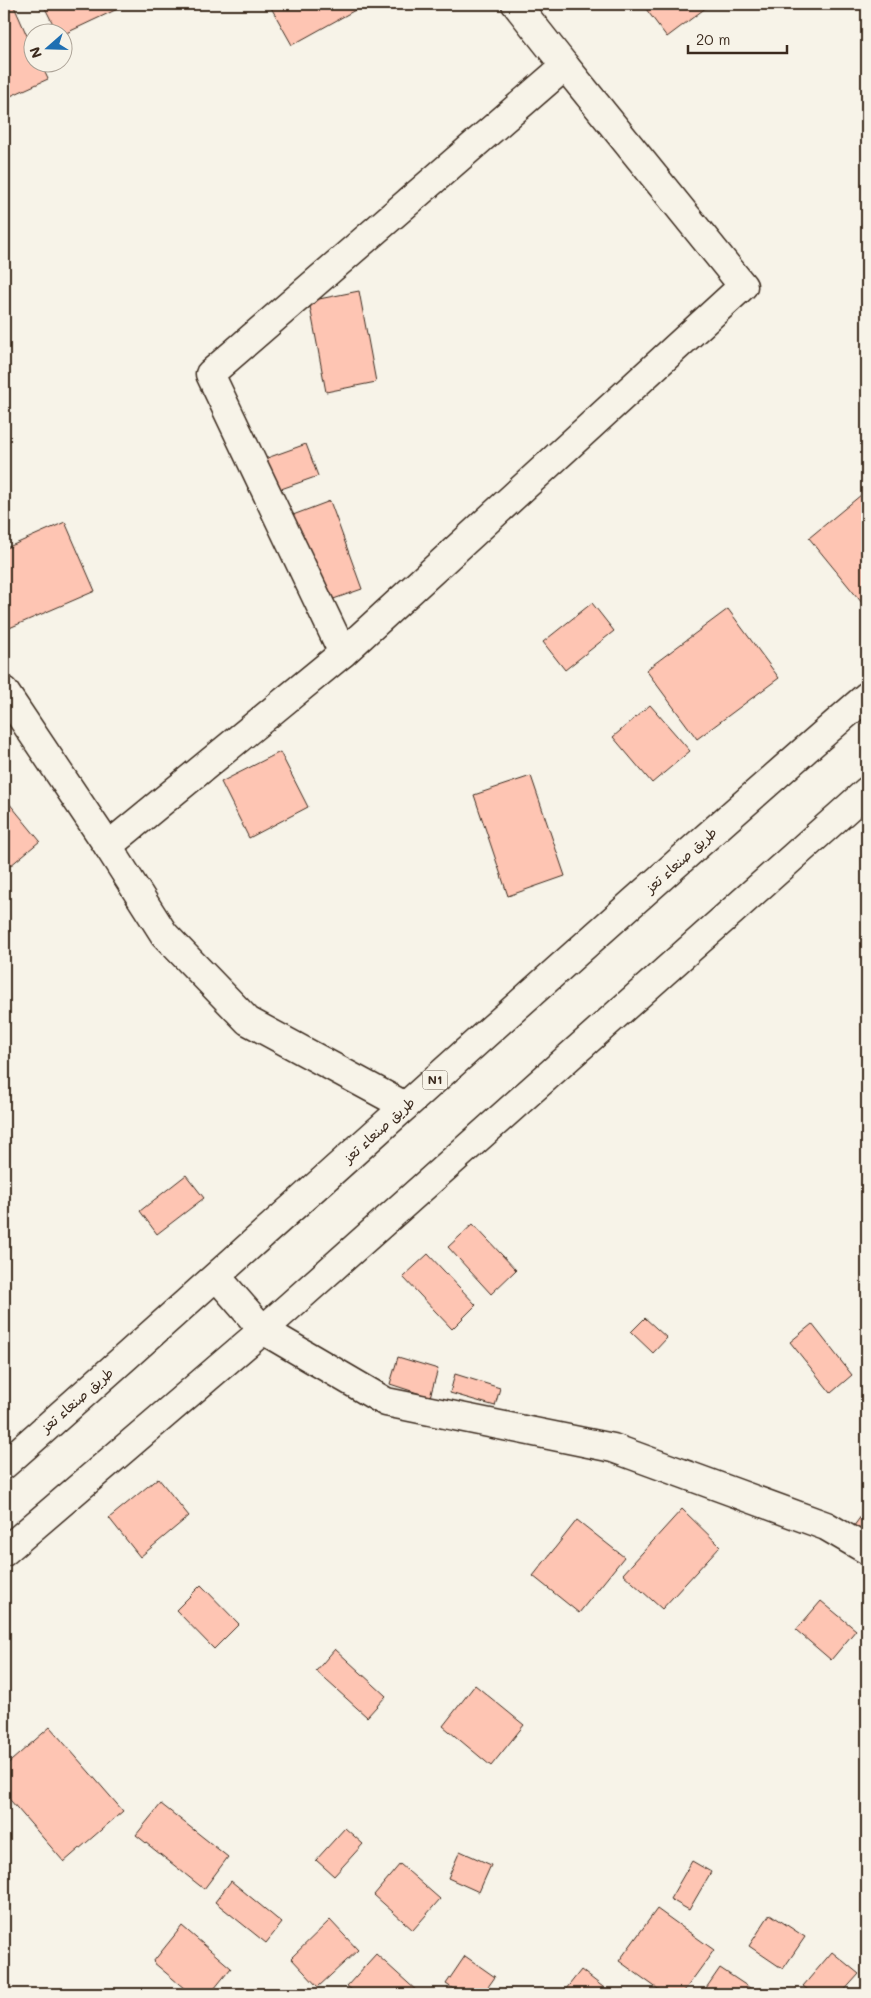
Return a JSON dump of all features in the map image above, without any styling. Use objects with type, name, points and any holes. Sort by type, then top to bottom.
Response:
[{"type":"main road","points":[[108,846],[343,653],[743,286],[516,4]]},
{"type":"main road","points":[[343,653],[210,374],[565,66]]},
{"type":"main road","points":[[4,692],[108,846],[164,934],[248,1021],[405,1106]]},
{"type":"main road","name":"طريق صنعاء تعز","points":[[4,1465],[218,1277],[405,1106],[736,810],[867,696]]},
{"type":"main road","points":[[4,1552],[263,1330],[867,791]]},
{"type":"main road","points":[[218,1277],[263,1330],[386,1402],[613,1448],[826,1526],[867,1550]]},
{"type":"building","points":[[4,4],[13,4],[22,24],[22,72],[45,72],[48,79],[4,99]]},
{"type":"building","points":[[43,4],[128,4],[72,30],[72,22],[52,22]]},
{"type":"building","points":[[269,4],[366,4],[292,45]]},
{"type":"building","points":[[711,4],[667,37],[643,5]]},
{"type":"building","points":[[359,291],[376,382],[326,392],[309,301]]},
{"type":"building","points":[[306,444],[318,476],[267,494],[256,462]]},
{"type":"building","points":[[867,490],[867,609],[809,538]]},
{"type":"building","points":[[330,501],[362,589],[325,602],[293,515]]},
{"type":"building","points":[[65,522],[95,591],[7,629],[4,621],[4,549]]},
{"type":"building","points":[[592,603],[614,631],[565,670],[543,642]]},
{"type":"building","points":[[728,609],[779,678],[697,739],[646,670]]},
{"type":"building","points":[[650,705],[690,751],[652,783],[613,737]]},
{"type":"building","points":[[280,752],[308,807],[249,838],[221,782]]},
{"type":"building","points":[[531,776],[565,876],[508,896],[474,795]]},
{"type":"building","points":[[4,797],[40,841],[4,871]]},
{"type":"building","points":[[186,1175],[204,1198],[157,1234],[140,1211]]},
{"type":"building","points":[[473,1224],[516,1270],[491,1294],[448,1247]]},
{"type":"building","points":[[428,1254],[476,1305],[452,1329],[403,1277]]},
{"type":"building","points":[[645,1318],[667,1338],[653,1353],[631,1332]]},
{"type":"building","points":[[812,1324],[852,1375],[831,1393],[790,1342]]},
{"type":"building","points":[[398,1357],[438,1369],[430,1397],[390,1384]]},
{"type":"building","points":[[455,1374],[500,1388],[495,1406],[450,1393]]},
{"type":"building","points":[[158,1478],[189,1516],[140,1557],[109,1518]]},
{"type":"building","points":[[867,1508],[867,1566],[840,1545]]},
{"type":"building","points":[[682,1509],[720,1546],[662,1609],[623,1574]]},
{"type":"building","points":[[577,1520],[624,1557],[579,1613],[533,1576]]},
{"type":"building","points":[[201,1585],[239,1624],[214,1649],[176,1610]]},
{"type":"building","points":[[821,1601],[856,1630],[831,1660],[796,1630]]},
{"type":"building","points":[[335,1649],[386,1696],[367,1717],[316,1671]]},
{"type":"building","points":[[475,1685],[524,1725],[491,1766],[443,1726]]},
{"type":"building","points":[[50,1727],[123,1811],[64,1862],[4,1793],[4,1767]]},
{"type":"building","points":[[161,1804],[228,1857],[204,1889],[136,1835]]},
{"type":"building","points":[[345,1828],[363,1844],[334,1876],[316,1860]]},
{"type":"building","points":[[460,1851],[491,1865],[479,1892],[448,1878]]},
{"type":"building","points":[[692,1861],[711,1872],[689,1910],[670,1899]]},
{"type":"building","points":[[400,1864],[440,1899],[413,1930],[374,1895]]},
{"type":"building","points":[[231,1881],[282,1923],[266,1943],[215,1902]]},
{"type":"building","points":[[657,1909],[714,1950],[682,1994],[665,1994],[619,1961]]},
{"type":"building","points":[[770,1914],[805,1937],[783,1969],[749,1946]]},
{"type":"building","points":[[330,1920],[358,1950],[318,1987],[291,1958]]},
{"type":"building","points":[[182,1926],[231,1968],[210,1994],[191,1994],[153,1962]]},
{"type":"building","points":[[832,1952],[859,1974],[841,1994],[813,1994],[803,1986]]},
{"type":"building","points":[[376,1954],[418,1992],[416,1994],[357,1994],[347,1986]]},
{"type":"building","points":[[465,1956],[495,1977],[483,1994],[461,1994],[446,1984]]},
{"type":"building","points":[[720,1968],[759,1994],[702,1994]]},
{"type":"building","points":[[581,1970],[612,1994],[562,1994]]}]
